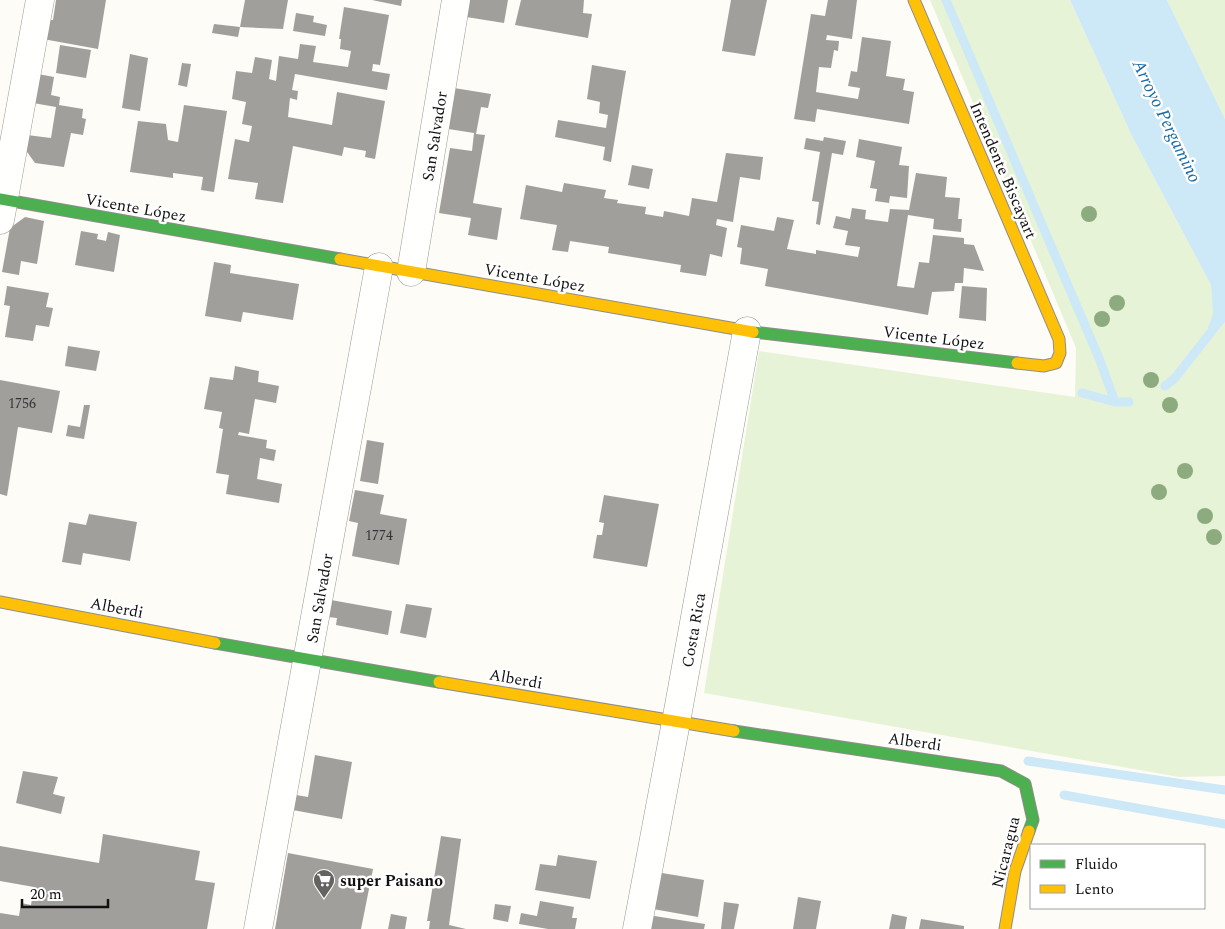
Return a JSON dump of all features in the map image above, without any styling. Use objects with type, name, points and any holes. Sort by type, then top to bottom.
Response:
[{"type":"street","points":[[1,206],[40,0]]},
{"type":"street","name":"San Salvador","points":[[411,272],[456,0]]},
{"type":"street","name":"Intendente Biscayart","points":[[914,0],[1058,339],[1060,353]]},
{"type":"street","name":"Vicente López","points":[[1,206],[411,272],[747,331],[1044,366],[1056,363],[1060,353]]},
{"type":"street","name":"San Salvador","points":[[258,929],[380,267]]},
{"type":"street","name":"Costa Rica","points":[[636,929],[676,722],[747,331]]},
{"type":"street","name":"Alberdi","points":[[0,602],[307,660],[676,722],[1001,771],[1025,784]]},
{"type":"street","name":"Nicaragua","points":[[1005,929],[1015,871],[1033,820],[1025,784]]},
{"type":"green space","points":[[930,0],[1070,0],[1132,136],[1211,285],[1215,334],[1225,322],[1225,776],[1179,777],[704,693],[759,351],[1075,397],[1076,348]]},
{"type":"green space","points":[[1167,0],[1225,0],[1225,119]]},
{"type":"water","name":"Arroyo Pergamino","points":[[1070,0],[1167,0],[1225,119],[1225,322],[1215,334],[1208,328],[1213,314],[1211,285],[1132,136]]},
{"type":"building","points":[[56,0],[106,0],[98,49],[43,39],[47,20],[53,20]]},
{"type":"building","points":[[245,0],[288,0],[283,29],[240,27]]},
{"type":"building","points":[[372,0],[402,0],[401,6]]},
{"type":"building","points":[[463,0],[508,0],[504,23],[460,16]]},
{"type":"building","points":[[521,0],[584,0],[583,13],[592,14],[588,38],[515,25]]},
{"type":"building","points":[[731,0],[767,0],[755,56],[722,51]]},
{"type":"building","points":[[828,0],[857,0],[852,39],[827,35],[826,40],[839,41],[838,51],[834,50],[831,68],[819,67],[816,92],[858,99],[860,88],[848,86],[851,71],[857,72],[862,37],[891,41],[886,76],[905,79],[903,90],[914,92],[909,124],[817,109],[815,122],[794,119],[811,14],[825,16]]},
{"type":"building","points":[[344,7],[389,15],[380,65],[373,64],[372,71],[390,74],[387,90],[295,74],[292,90],[298,91],[297,100],[290,98],[288,117],[332,125],[337,92],[385,101],[375,159],[365,157],[366,151],[344,147],[342,156],[293,146],[283,203],[255,199],[258,183],[228,179],[235,139],[249,142],[252,126],[242,124],[246,102],[232,99],[236,71],[252,73],[255,57],[272,60],[269,79],[276,81],[279,56],[298,59],[300,44],[316,46],[313,62],[348,67],[351,51],[340,49],[341,39],[339,39]]},
{"type":"building","points":[[296,13],[314,16],[313,22],[327,25],[325,36],[293,31]]},
{"type":"building","points":[[214,24],[240,27],[238,37],[212,33]]},
{"type":"building","points":[[60,45],[91,50],[86,78],[56,73]]},
{"type":"building","points":[[130,54],[148,58],[140,111],[122,108]]},
{"type":"building","points":[[182,63],[191,64],[187,87],[178,85]]},
{"type":"building","points":[[592,65],[626,71],[611,162],[603,160],[605,147],[555,137],[558,120],[606,128],[608,115],[599,113],[600,102],[587,99]]},
{"type":"building","points":[[38,74],[54,77],[51,95],[60,97],[59,105],[83,109],[82,118],[86,119],[83,135],[71,133],[64,167],[35,163],[25,149],[27,135],[51,138],[56,107],[33,103]]},
{"type":"building","points":[[448,87],[491,94],[488,108],[481,107],[476,134],[485,135],[473,203],[502,208],[497,240],[468,235],[471,218],[439,213],[450,148],[472,151],[474,133],[442,128]]},
{"type":"building","points":[[184,105],[227,111],[214,192],[201,190],[203,177],[173,173],[173,178],[130,172],[138,121],[166,124],[168,140],[178,142]]},
{"type":"building","points":[[824,137],[846,141],[843,155],[832,153],[820,225],[816,224],[819,202],[812,201],[820,152],[804,149],[806,138],[823,141]]},
{"type":"building","points":[[859,139],[902,147],[899,165],[909,166],[907,198],[890,196],[889,203],[875,201],[877,189],[870,188],[875,161],[856,157]]},
{"type":"building","points":[[726,153],[763,157],[760,180],[740,177],[733,222],[717,219],[716,225],[727,228],[722,257],[710,254],[706,276],[680,272],[681,265],[608,253],[609,247],[570,241],[568,252],[552,250],[557,225],[520,219],[526,185],[562,192],[564,183],[606,190],[604,198],[618,200],[617,203],[646,207],[645,214],[663,217],[664,211],[689,216],[692,198],[717,202]]},
{"type":"building","points":[[632,165],[653,169],[649,189],[628,185]]},
{"type":"building","points":[[916,173],[947,177],[945,197],[960,198],[958,219],[962,219],[961,232],[933,229],[934,219],[908,215],[897,286],[914,288],[919,262],[929,263],[933,235],[964,238],[964,244],[974,245],[984,271],[964,268],[963,283],[955,283],[954,291],[932,292],[928,315],[765,286],[768,269],[740,264],[742,248],[737,247],[741,225],[774,231],[777,217],[794,220],[787,249],[816,254],[816,250],[858,257],[860,247],[845,245],[848,231],[833,228],[836,216],[850,219],[852,208],[866,210],[865,219],[888,222],[890,209],[909,210]]},
{"type":"building","points":[[25,217],[44,221],[37,264],[21,261],[19,275],[2,272],[10,228]]},
{"type":"building","points":[[81,231],[98,234],[97,239],[106,241],[108,232],[120,235],[114,272],[75,265]]},
{"type":"building","points":[[214,262],[231,265],[230,273],[299,284],[293,320],[243,312],[241,322],[205,316]]},
{"type":"building","points":[[7,286],[49,293],[46,307],[53,308],[49,327],[36,325],[33,341],[5,337],[10,306],[4,305]]},
{"type":"building","points":[[962,286],[987,288],[986,321],[959,318]]},
{"type":"building","points":[[68,346],[100,351],[96,371],[65,366]]},
{"type":"building","points":[[235,366],[259,371],[258,382],[279,386],[276,403],[255,399],[249,434],[239,432],[238,435],[267,440],[266,448],[276,450],[274,461],[260,458],[257,479],[282,484],[279,503],[226,494],[229,475],[216,473],[223,429],[219,428],[222,412],[204,409],[210,377],[233,380]]},
{"type":"building","points":[[0,380],[60,391],[52,433],[18,427],[7,496],[0,494]]},
{"type":"building","points":[[84,405],[90,405],[84,439],[66,436],[68,425],[80,427]]},
{"type":"building","points":[[367,440],[384,443],[378,484],[360,481]]},
{"type":"building","points":[[355,490],[384,495],[380,514],[407,519],[399,565],[352,556],[358,523],[349,521]]},
{"type":"building","points":[[604,495],[659,504],[647,567],[593,558],[597,535],[602,535],[604,523],[599,522]]},
{"type":"building","points":[[89,514],[137,522],[130,561],[83,553],[81,565],[62,562],[69,522],[86,525]]},
{"type":"building","points":[[331,600],[392,611],[388,635],[336,625],[337,618],[328,617]]},
{"type":"building","points":[[406,604],[432,608],[426,638],[400,633]]},
{"type":"building","points":[[315,755],[352,762],[342,819],[287,809],[290,794],[308,797]]},
{"type":"building","points":[[23,771],[58,777],[53,794],[65,797],[61,814],[16,803]]},
{"type":"building","points":[[103,834],[200,851],[195,880],[215,883],[207,929],[0,929],[0,913],[19,916],[21,903],[31,905],[34,887],[0,881],[0,846],[99,863]]},
{"type":"building","points":[[441,836],[461,839],[449,925],[466,929],[429,929],[430,921],[427,921]]},
{"type":"building","name":"super Paisano","points":[[288,853],[373,869],[361,929],[275,929]]},
{"type":"building","points":[[558,855],[597,861],[590,899],[535,890],[540,864],[556,866]]},
{"type":"building","points":[[656,872],[704,880],[698,917],[653,909]]},
{"type":"building","points":[[798,897],[821,901],[816,929],[793,929]]},
{"type":"building","points":[[540,901],[574,907],[572,918],[577,918],[575,929],[548,929],[519,924],[521,913],[537,916]]},
{"type":"building","points":[[724,902],[739,904],[734,929],[721,929]]},
{"type":"building","points":[[495,904],[511,906],[508,922],[493,919]]},
{"type":"building","points":[[391,914],[407,917],[405,929],[388,929]]},
{"type":"building","points":[[892,914],[907,917],[905,929],[889,929]]},
{"type":"building","points":[[648,915],[705,924],[704,929],[646,929]]},
{"type":"building","points":[[921,919],[964,926],[964,929],[919,929]]},
{"type":"waterway","points":[[946,0],[1099,358],[1115,402]]},
{"type":"waterway","points":[[1165,386],[1175,378],[1211,332]]},
{"type":"waterway","points":[[1082,393],[1115,402],[1129,402]]},
{"type":"waterway","points":[[1028,761],[1225,790]]},
{"type":"waterway","points":[[1064,795],[1225,824]]},
{"type":"traffic: fast","points":[[0,199],[340,259]]},
{"type":"traffic: fast","points":[[753,332],[1017,363]]},
{"type":"traffic: fast","points":[[215,643],[439,682]]},
{"type":"traffic: fast","points":[[734,731],[1001,771],[1025,784],[1033,820],[1029,831]]},
{"type":"traffic: slow","points":[[914,0],[1059,339],[1060,353],[1056,363],[1044,366],[1017,363]]},
{"type":"traffic: slow","points":[[340,259],[753,332]]},
{"type":"traffic: slow","points":[[0,602],[215,643]]},
{"type":"traffic: slow","points":[[439,682],[734,731]]},
{"type":"traffic: slow","points":[[1005,929],[1015,871],[1029,831]]},
{"type":"place","name":"super Paisano","points":[[324,899]]}]
